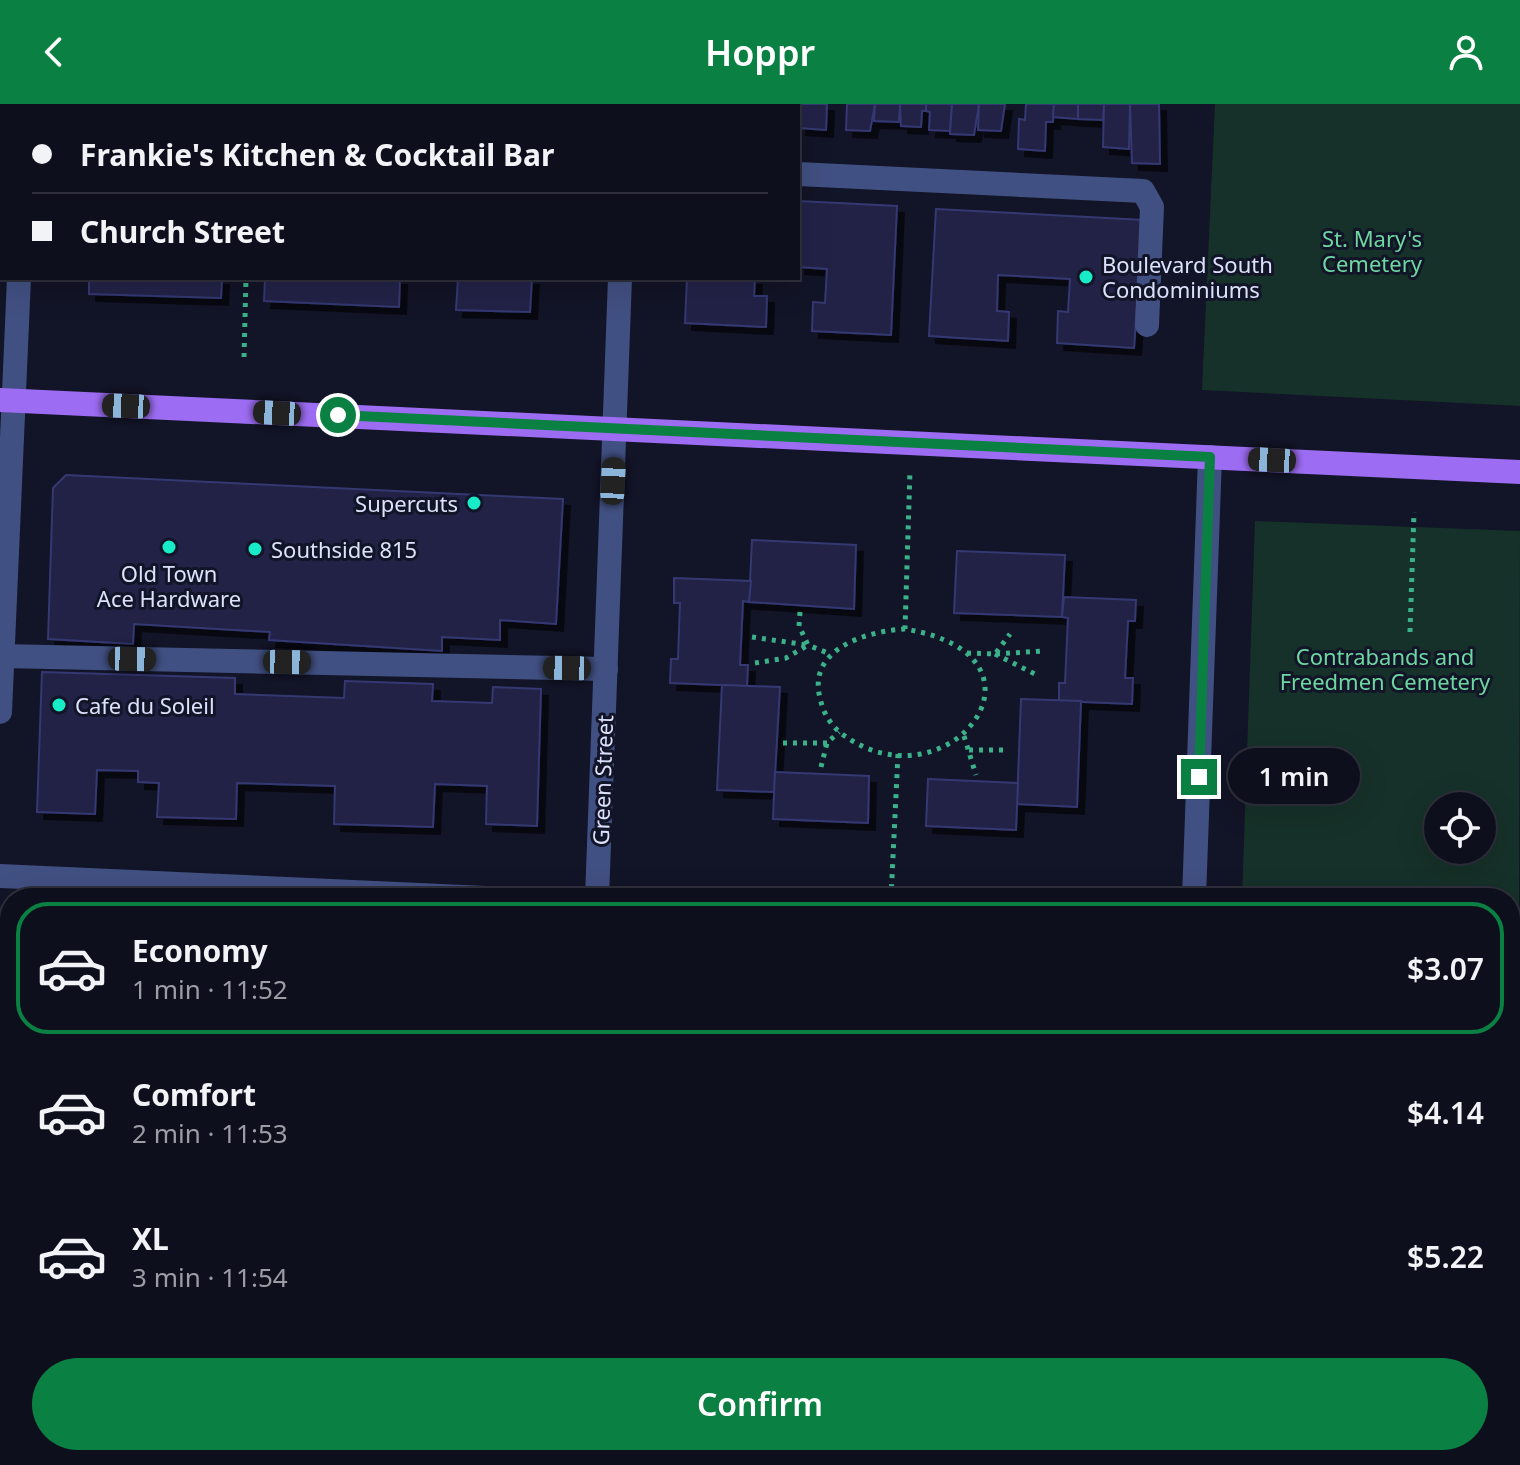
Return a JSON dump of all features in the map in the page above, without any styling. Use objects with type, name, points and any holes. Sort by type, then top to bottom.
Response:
[{"type":"main road","points":[[6,400],[1520,472]]},
{"type":"street","points":[[800,174],[1143,191],[1152,207],[1147,325]]},
{"type":"street","points":[[0,712],[6,400],[19,280]]},
{"type":"street","name":"Green Street","points":[[597,888],[620,280]]},
{"type":"street","points":[[1194,888],[1210,457]]},
{"type":"street","points":[[2,656],[606,669]]},
{"type":"street","points":[[0,876],[133,888]]},
{"type":"path","points":[[244,357],[246,280]]},
{"type":"path","points":[[905,629],[911,441]]},
{"type":"path","points":[[1410,632],[1414,512]]},
{"type":"path","points":[[800,612],[799,626],[808,645]]},
{"type":"path","points":[[905,629],[954,642],[966,652],[982,675],[985,692],[980,714],[964,736],[928,751],[898,754],[876,751],[839,732],[823,712],[818,692],[821,672],[830,654],[859,637],[879,630],[905,629]]},
{"type":"path","points":[[995,654],[1010,634]]},
{"type":"path","points":[[752,637],[808,645],[830,654]]},
{"type":"path","points":[[755,663],[786,658],[808,645]]},
{"type":"path","points":[[966,652],[1042,651]]},
{"type":"path","points":[[995,654],[1039,676]]},
{"type":"path","points":[[821,767],[827,743],[839,732]]},
{"type":"path","points":[[964,736],[976,775]]},
{"type":"path","points":[[783,743],[827,743]]},
{"type":"path","points":[[969,750],[1003,750]]},
{"type":"path","points":[[891,888],[898,754]]},
{"type":"green space","name":"St. Mary's Cemetery","points":[[1215,104],[1520,104],[1520,406],[1202,390]]},
{"type":"green space","name":"Contrabands and Freedmen Cemetery","points":[[1255,521],[1520,531],[1519,888],[1242,888]]},
{"type":"building","points":[[800,104],[827,104],[826,130],[800,128]]},
{"type":"building","points":[[847,104],[875,104],[870,131],[846,130]]},
{"type":"building","points":[[875,104],[900,104],[899,122],[874,121]]},
{"type":"building","points":[[900,104],[926,104],[926,111],[922,111],[921,127],[901,126]]},
{"type":"building","points":[[926,104],[952,104],[950,131],[929,130],[930,112],[926,111]]},
{"type":"building","points":[[952,104],[979,104],[974,135],[950,134]]},
{"type":"building","points":[[979,104],[1005,104],[1001,131],[978,130]]},
{"type":"building","points":[[1026,104],[1054,104],[1053,122],[1046,122],[1045,151],[1018,149],[1019,119],[1025,120]]},
{"type":"building","points":[[1054,104],[1078,104],[1078,119],[1053,117]]},
{"type":"building","points":[[1078,104],[1104,104],[1103,120],[1078,119]]},
{"type":"building","points":[[1104,104],[1130,104],[1129,149],[1103,147]]},
{"type":"building","points":[[1130,104],[1159,104],[1160,164],[1132,163]]},
{"type":"building","points":[[800,201],[897,206],[891,335],[812,331],[813,302],[825,303],[827,269],[800,267]]},
{"type":"building","name":"Boulevard South Condominiums","points":[[936,209],[1143,220],[1134,348],[1057,343],[1058,311],[1068,312],[1070,279],[998,275],[997,311],[1009,312],[1008,341],[929,336]]},
{"type":"building","points":[[89,280],[222,280],[221,298],[89,294]]},
{"type":"building","points":[[265,280],[400,280],[399,307],[264,301]]},
{"type":"building","points":[[458,280],[532,280],[530,312],[456,310]]},
{"type":"building","points":[[687,280],[755,280],[754,296],[767,296],[766,327],[685,323]]},
{"type":"building","points":[[66,475],[563,499],[556,624],[500,620],[500,640],[442,637],[442,651],[269,640],[270,632],[134,624],[133,644],[48,639],[53,488]]},
{"type":"building","points":[[752,540],[856,545],[854,609],[749,602]]},
{"type":"building","points":[[957,551],[1065,555],[1062,617],[954,613]]},
{"type":"building","points":[[674,578],[751,581],[749,602],[743,601],[740,665],[748,665],[747,686],[670,683],[671,659],[678,659],[680,603],[674,603]]},
{"type":"building","points":[[1064,597],[1136,600],[1135,621],[1128,621],[1125,678],[1133,678],[1132,704],[1059,701],[1059,683],[1065,683],[1068,618],[1062,617]]},
{"type":"building","points":[[42,672],[235,678],[235,694],[344,698],[345,681],[433,684],[432,701],[492,703],[493,687],[541,689],[537,826],[486,824],[487,786],[435,784],[433,827],[334,824],[335,786],[237,783],[236,819],[157,817],[159,783],[138,782],[138,771],[97,770],[95,814],[37,812]]},
{"type":"building","points":[[722,685],[780,687],[774,792],[717,790]]},
{"type":"building","points":[[1021,699],[1081,701],[1077,807],[1017,804]]},
{"type":"building","points":[[775,772],[869,776],[868,823],[773,819]]},
{"type":"building","points":[[928,779],[1018,783],[1016,830],[926,826]]},
{"type":"place","name":"Boulevard South Condominiums","points":[[1086,277]]},
{"type":"place","name":"Supercuts","points":[[474,503]]},
{"type":"place","name":"Old Town Ace Hardware","points":[[169,547]]},
{"type":"place","name":"Southside 815","points":[[255,549]]},
{"type":"place","name":"Cafe du Soleil","points":[[59,705]]},
{"type":"route","points":[[338,415],[1210,457],[1199,777]]}]
